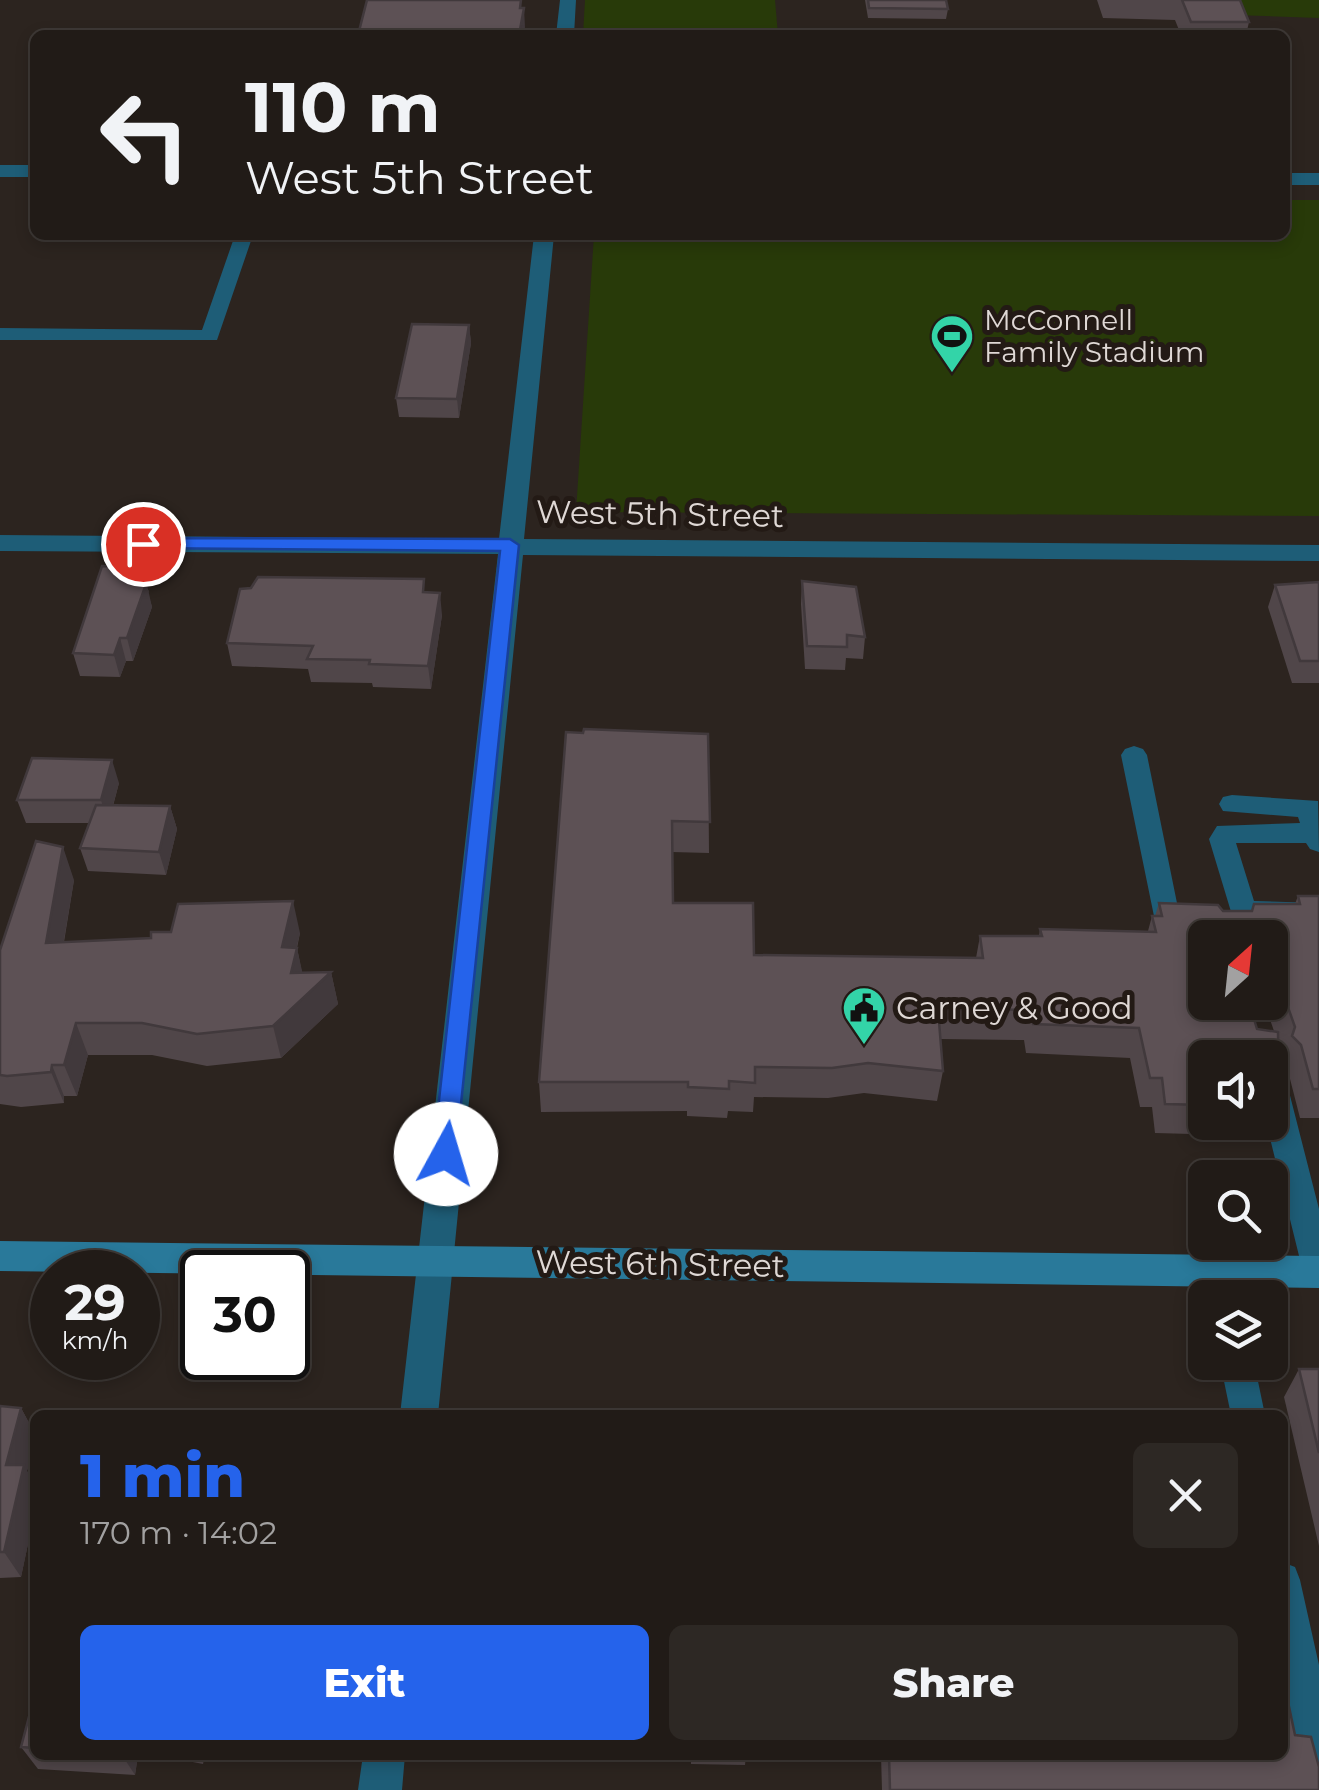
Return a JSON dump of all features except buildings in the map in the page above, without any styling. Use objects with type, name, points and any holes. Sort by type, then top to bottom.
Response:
[{"type":"main road","name":"West 6th Street","points":[[0,1256],[434,1260],[1188,1282]]},
{"type":"main road","name":"West 6th Street","points":[[1248,1280],[1319,1272]]},
{"type":"street","points":[[565,30],[568,0]]},
{"type":"street","points":[[0,171],[30,171]]},
{"type":"street","points":[[1290,179],[1319,179]]},
{"type":"street","points":[[419,1410],[543,240]]},
{"type":"street","name":"West 5th Street","points":[[0,543],[1319,553]]},
{"type":"street","points":[[380,1790],[383,1760]]},
{"type":"lane","points":[[0,334],[210,336],[242,240]]},
{"type":"lane","points":[[1134,754],[1165,914],[1198,920]]},
{"type":"lane","points":[[1232,804],[1316,823]]},
{"type":"lane","points":[[1316,823],[1226,834],[1222,839],[1242,908],[1253,912],[1319,913]]},
{"type":"lane","points":[[1286,1140],[1319,1272]]},
{"type":"lane","points":[[1241,1380],[1247,1410]]},
{"type":"lane","points":[[1288,1608],[1319,1754]]},
{"type":"green space","points":[[585,0],[775,0],[778,30],[583,30]]},
{"type":"green space","points":[[1228,0],[1319,0],[1319,18],[1235,15]]},
{"type":"green space","name":"McConnell Family Stadium","points":[[1290,200],[1319,200],[1319,516],[576,512],[594,240],[1290,240]]},
{"type":"place","name":"McConnell Family Stadium","points":[[952,374]]},
{"type":"place","name":"Carney & Good","points":[[864,1046]]},
{"type":"route","points":[[143,544],[510,545],[446,1154]]}]
